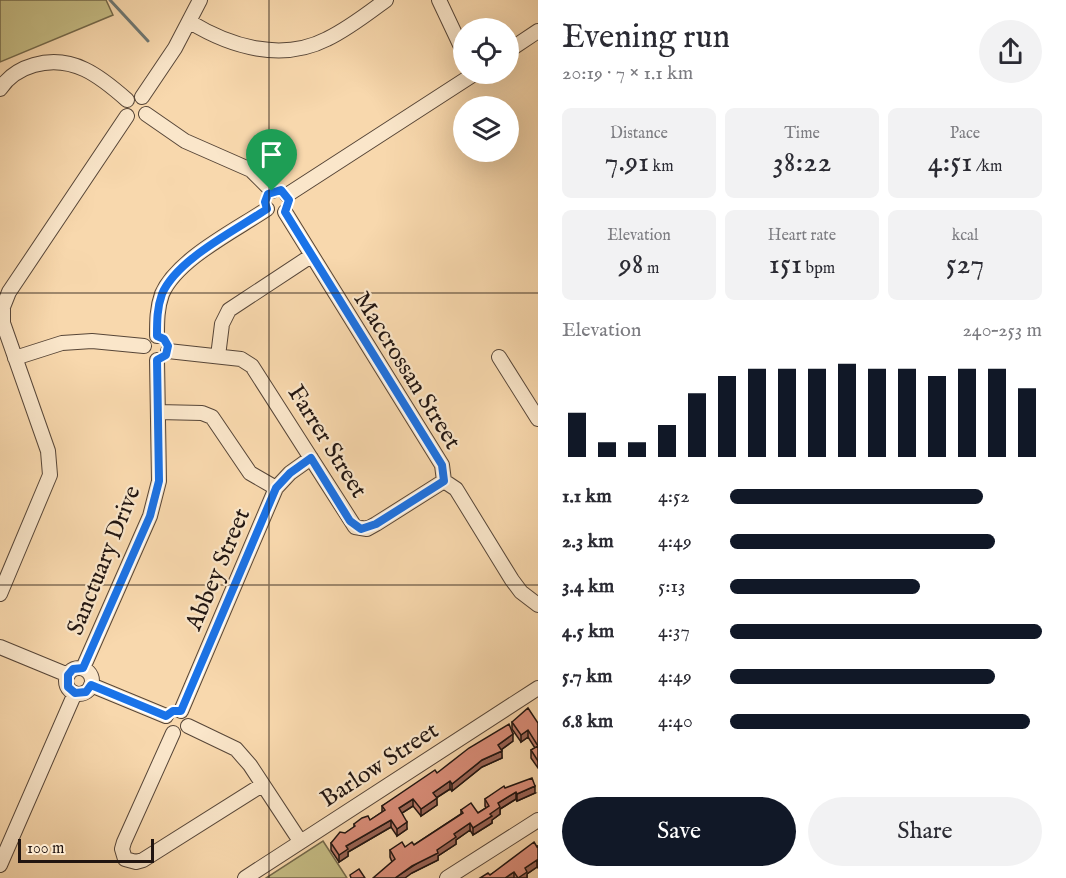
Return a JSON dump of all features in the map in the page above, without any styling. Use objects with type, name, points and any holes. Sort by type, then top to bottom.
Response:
[{"type":"street","points":[[142,97],[190,22],[200,0]]},
{"type":"street","points":[[190,22],[226,42],[251,48],[284,51],[326,40],[386,0]]},
{"type":"street","points":[[439,0],[453,30]]},
{"type":"street","points":[[519,44],[538,32]]},
{"type":"street","points":[[0,89],[5,82],[27,68],[45,62],[62,61],[84,68],[127,100]]},
{"type":"street","points":[[287,195],[459,84]]},
{"type":"street","points":[[127,116],[124,106],[132,96],[142,97],[147,103],[146,114]]},
{"type":"street","points":[[127,116],[137,119],[146,114]]},
{"type":"street","points":[[146,114],[184,141],[251,170],[272,191]]},
{"type":"street","points":[[0,594],[50,475],[48,451],[3,323],[3,307],[9,292],[127,116]]},
{"type":"street","points":[[281,190],[287,195],[289,204],[285,212],[275,214],[267,209],[266,198],[272,191],[281,190]]},
{"type":"street","points":[[157,336],[157,313],[163,293],[173,278],[200,254],[267,209]]},
{"type":"street","name":"Maccrossan Street","points":[[285,212],[442,465],[444,481],[456,489],[521,592],[538,606]]},
{"type":"street","points":[[218,356],[222,324],[229,310],[311,256]]},
{"type":"street","points":[[157,336],[167,342],[163,356],[146,355],[144,346],[148,339],[157,336]]},
{"type":"street","points":[[15,358],[62,343],[92,341],[144,346]]},
{"type":"street","name":"Farrer Street","points":[[163,356],[218,356],[241,359],[256,370],[350,521],[361,529],[376,524],[444,481]]},
{"type":"street","name":"Sanctuary Drive","points":[[83,668],[155,501],[159,474],[158,412],[163,356]]},
{"type":"street","points":[[499,357],[538,419]]},
{"type":"street","points":[[158,412],[202,413],[212,417],[250,473],[276,488]]},
{"type":"street","name":"Abbey Street","points":[[181,711],[276,488],[290,473],[311,458]]},
{"type":"street","points":[[0,647],[68,675]]},
{"type":"street","points":[[83,668],[91,675],[91,685],[86,692],[75,693],[68,687],[68,675],[73,669],[83,668]]},
{"type":"street","points":[[91,685],[166,716]]},
{"type":"street","name":"Barlow Street","points":[[245,878],[538,687]]},
{"type":"street","points":[[0,865],[75,693]]},
{"type":"street","points":[[166,716],[173,711],[181,711],[187,715],[188,726]]},
{"type":"street","points":[[166,716],[166,728],[173,733],[180,734],[188,726]]},
{"type":"street","points":[[188,726],[236,748],[300,841]]},
{"type":"street","points":[[173,733],[124,842],[122,849],[125,859],[136,862],[143,860],[262,785]]},
{"type":"street","points":[[447,878],[538,820]]},
{"type":"shaded area","points":[[0,0],[106,0],[113,15],[0,62]]},
{"type":"shaded area","points":[[323,841],[347,878],[266,878]]},
{"type":"building","points":[[528,708],[538,723],[538,746],[528,730],[521,735],[512,722]]},
{"type":"building","points":[[509,724],[513,734],[498,745],[502,751],[482,760],[452,784],[450,781],[433,793],[437,798],[421,809],[413,799],[399,808],[407,822],[397,829],[391,820],[346,846],[348,849],[339,855],[331,843],[340,832],[345,833],[362,818],[368,816],[370,820],[385,810],[382,806],[435,770],[437,773],[469,748]]},
{"type":"building","points":[[538,746],[538,761],[531,750]]},
{"type":"building","points":[[532,778],[535,786],[517,794],[516,792],[498,803],[500,807],[490,814],[492,816],[473,828],[470,823],[454,834],[456,837],[437,850],[438,853],[412,866],[395,878],[373,878],[395,859],[390,850],[402,842],[405,847],[412,842],[414,845],[463,813],[461,810],[471,803],[478,813],[489,806],[485,799],[504,786],[505,788]]},
{"type":"building","points":[[534,842],[538,846],[538,861],[525,868],[527,872],[518,878],[514,872],[505,878],[480,878],[488,873],[490,875]]},
{"type":"building","points":[[359,869],[365,878],[351,878],[350,875]]},
{"type":"waterway","points":[[110,0],[148,41]]},
{"type":"route","points":[[281,190],[287,195],[289,204],[285,212],[442,465],[444,481],[376,524],[367,529],[361,529],[355,527],[350,521],[311,458],[290,473],[276,488],[181,711],[173,711],[166,716],[91,685],[86,692],[75,693],[68,687],[66,679],[73,669],[83,668],[150,516],[158,490],[157,360],[164,357],[168,351],[167,342],[157,336],[157,313],[163,293],[184,266],[267,209],[266,198],[272,191],[281,190]]}]
